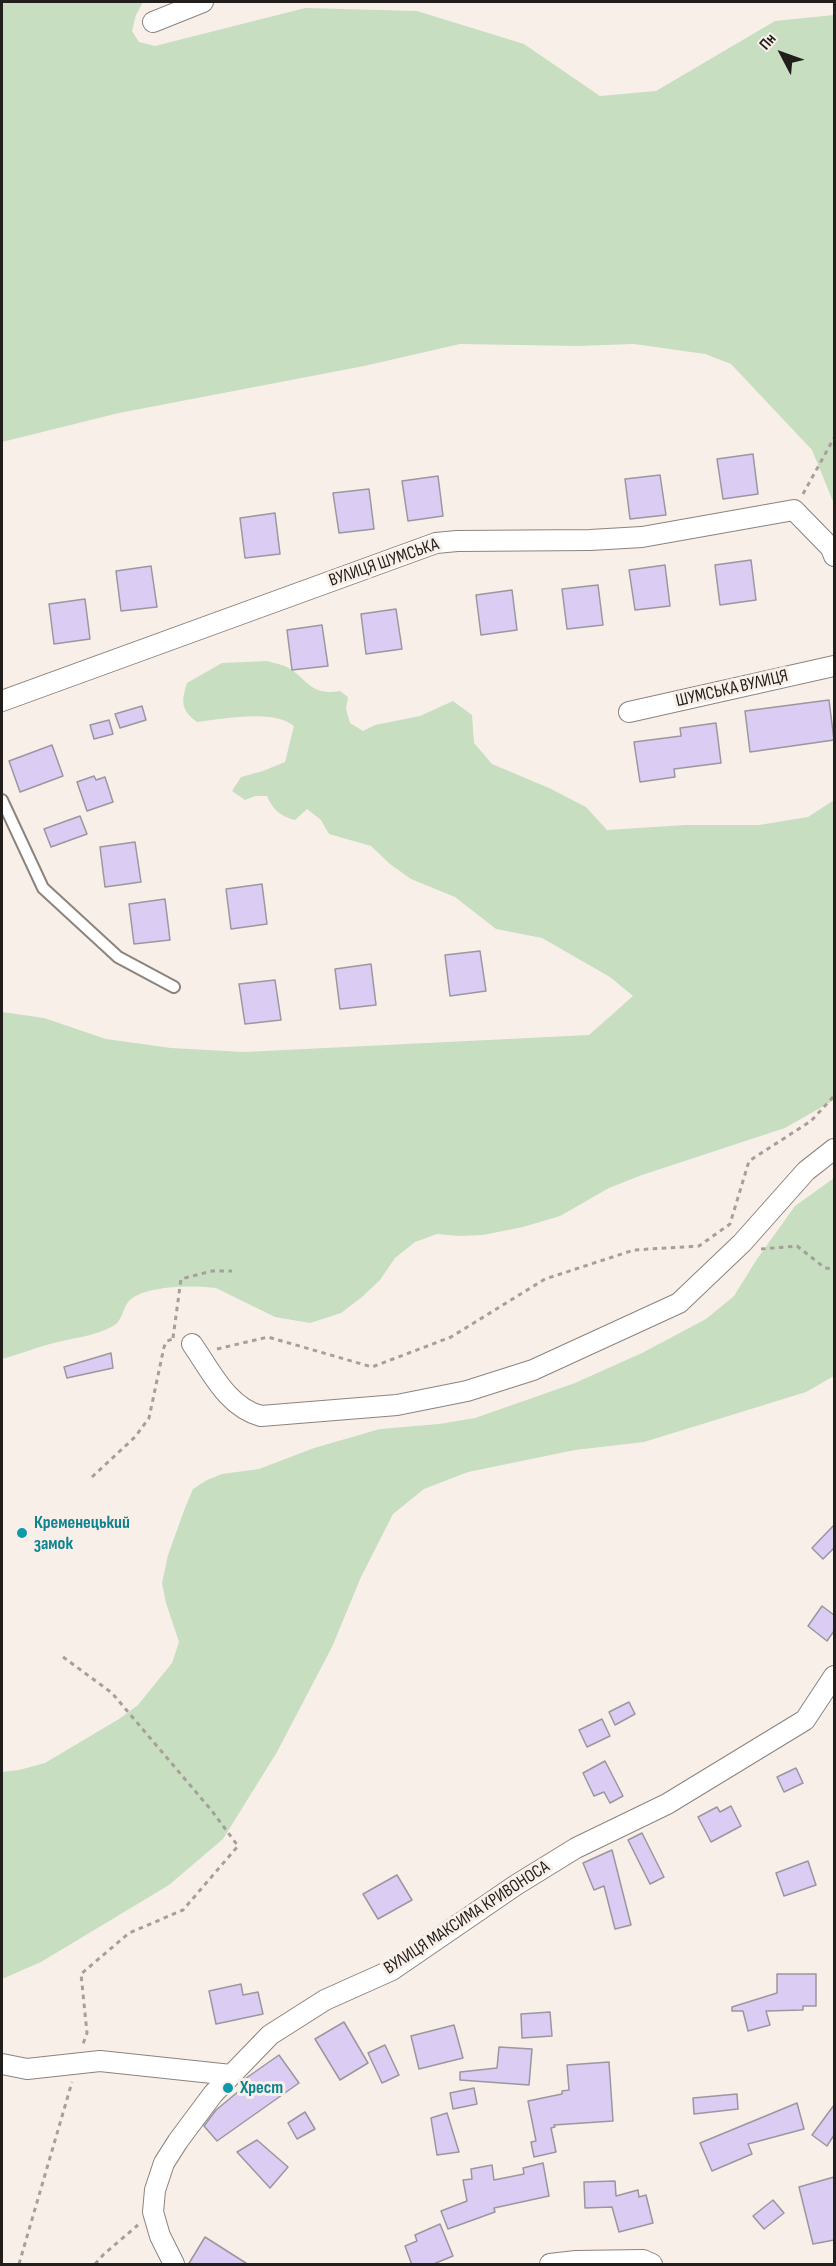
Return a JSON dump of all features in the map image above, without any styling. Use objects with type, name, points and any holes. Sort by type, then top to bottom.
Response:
[{"type":"street","points":[[153,22],[203,2]]},
{"type":"street","points":[[794,510],[831,548],[834,556]]},
{"type":"street","name":"ВУЛИЦЯ ШУМСЬКА","points":[[2,700],[436,543],[642,537],[794,510]]},
{"type":"street","name":"ШУМСЬКА ВУЛИЦЯ","points":[[629,712],[834,666]]},
{"type":"street","points":[[195,1349],[231,1400],[250,1413],[261,1416],[397,1405],[467,1391],[533,1370],[679,1303],[742,1243],[806,1171],[834,1149]]},
{"type":"street","name":"ВУЛИЦЯ МАКСИМА КРИВОНОСА","points":[[153,2212],[155,2190],[164,2163],[213,2094],[270,2035],[325,2000],[392,1970],[516,1885],[576,1848],[668,1804],[805,1720],[834,1676]]},
{"type":"street","points":[[2,2064],[27,2069],[100,2061],[231,2075]]},
{"type":"street","points":[[153,2212],[160,2236],[174,2265]]},
{"type":"street","points":[[550,2265],[576,2261],[643,2260],[652,2265]]},
{"type":"lane","points":[[2,800],[43,888],[118,957],[174,987]]},
{"type":"path","points":[[794,510],[834,438]]},
{"type":"path","points":[[92,1478],[143,1429],[153,1403],[162,1355],[167,1341],[172,1338],[185,1340],[195,1349],[268,1337],[372,1366],[451,1337],[545,1279],[634,1250],[699,1246],[730,1224],[749,1161],[811,1121],[834,1096]]},
{"type":"path","points":[[742,1243],[764,1250],[797,1246],[825,1268],[834,1269]]},
{"type":"path","points":[[172,1338],[181,1279],[212,1271],[232,1271]]},
{"type":"path","points":[[19,2265],[87,2033],[81,1974],[129,1933],[183,1910],[238,1846],[212,1811],[112,1693],[63,1657]]},
{"type":"path","points":[[95,2265],[104,2254],[153,2212]]},
{"type":"green space","points":[[2,2],[143,2],[136,15],[132,31],[139,42],[155,46],[305,8],[417,11],[524,44],[600,96],[656,91],[775,21],[834,15],[834,504],[812,450],[731,364],[705,354],[634,344],[577,346],[460,344],[364,366],[119,413],[2,442]]},
{"type":"green space","points":[[267,661],[285,666],[321,691],[340,691],[348,697],[346,709],[350,723],[363,731],[375,725],[420,716],[453,701],[472,715],[474,743],[492,764],[549,788],[586,807],[607,830],[685,825],[759,825],[808,817],[834,800],[834,1100],[785,1128],[609,1188],[560,1216],[523,1227],[483,1235],[437,1234],[415,1242],[395,1258],[380,1280],[362,1297],[341,1313],[310,1323],[275,1317],[216,1288],[172,1287],[137,1295],[127,1303],[116,1324],[106,1330],[2,1359],[2,1012],[44,1018],[106,1039],[171,1048],[244,1052],[589,1035],[633,996],[610,977],[542,938],[496,929],[455,897],[411,879],[371,846],[329,834],[321,820],[307,809],[295,820],[278,812],[267,796],[255,796],[245,800],[232,791],[241,777],[285,762],[294,726],[285,721],[261,716],[197,722],[185,709],[183,701],[185,690],[187,683],[222,663]]},
{"type":"green space","points":[[834,1178],[834,1376],[806,1392],[644,1442],[575,1450],[468,1472],[424,1489],[393,1514],[361,1577],[332,1647],[277,1752],[223,1839],[169,1885],[41,1962],[2,1979],[2,1772],[45,1763],[119,1719],[138,1705],[172,1663],[179,1642],[162,1583],[168,1555],[193,1489],[222,1474],[259,1469],[314,1448],[380,1429],[439,1424],[475,1418],[575,1383],[642,1353],[706,1319],[734,1296],[795,1206]]},
{"type":"building","points":[[753,454],[758,494],[723,499],[717,459]]},
{"type":"building","points":[[660,475],[666,515],[630,519],[625,479]]},
{"type":"building","points":[[438,476],[443,516],[408,521],[402,481]]},
{"type":"building","points":[[369,489],[374,529],[339,533],[333,493]]},
{"type":"building","points":[[275,513],[280,554],[245,558],[240,518]]},
{"type":"building","points":[[751,560],[756,600],[720,605],[715,565]]},
{"type":"building","points":[[665,565],[670,606],[635,610],[629,570]]},
{"type":"building","points":[[151,566],[157,607],[121,611],[116,571]]},
{"type":"building","points":[[598,585],[603,625],[567,629],[562,589]]},
{"type":"building","points":[[512,590],[517,630],[481,635],[476,595]]},
{"type":"building","points":[[85,599],[90,639],[54,644],[49,604]]},
{"type":"building","points":[[396,609],[402,649],[366,654],[361,614]]},
{"type":"building","points":[[322,625],[328,666],[292,670],[287,630]]},
{"type":"building","points":[[829,700],[834,740],[750,752],[745,711]]},
{"type":"building","points":[[142,706],[146,720],[120,728],[115,714]]},
{"type":"building","points":[[109,720],[113,734],[94,739],[90,725]]},
{"type":"building","points":[[716,723],[721,763],[674,769],[675,777],[640,782],[634,742],[681,736],[680,728]]},
{"type":"building","points":[[52,745],[63,776],[20,792],[9,761]]},
{"type":"building","points":[[94,776],[96,780],[105,777],[113,802],[87,811],[77,782]]},
{"type":"building","points":[[80,816],[87,834],[51,847],[44,829]]},
{"type":"building","points":[[135,842],[141,882],[105,887],[100,847]]},
{"type":"building","points":[[262,884],[267,924],[231,929],[226,889]]},
{"type":"building","points":[[165,899],[170,940],[134,944],[129,904]]},
{"type":"building","points":[[480,951],[486,991],[450,996],[445,955]]},
{"type":"building","points":[[371,964],[376,1005],[340,1009],[335,969]]},
{"type":"building","points":[[275,980],[281,1020],[245,1024],[239,984]]},
{"type":"building","points":[[111,1353],[113,1368],[67,1378],[64,1367]]},
{"type":"building","points":[[834,1525],[834,1548],[823,1559],[812,1548]]},
{"type":"building","points":[[822,1606],[834,1615],[834,1631],[827,1641],[808,1626]]},
{"type":"building","points":[[629,1702],[635,1714],[615,1725],[609,1712]]},
{"type":"building","points":[[602,1719],[610,1736],[587,1747],[579,1730]]},
{"type":"building","points":[[605,1761],[623,1796],[610,1803],[604,1792],[594,1796],[583,1773]]},
{"type":"building","points":[[796,1768],[803,1783],[784,1792],[777,1777]]},
{"type":"building","points":[[731,1806],[741,1826],[711,1842],[698,1817],[717,1807],[720,1812]]},
{"type":"building","points":[[642,1833],[664,1877],[650,1884],[628,1840]]},
{"type":"building","points":[[612,1850],[631,1925],[615,1929],[604,1886],[594,1890],[583,1863]]},
{"type":"building","points":[[808,1861],[816,1885],[784,1896],[776,1873]]},
{"type":"building","points":[[397,1875],[412,1900],[378,1919],[363,1894]]},
{"type":"building","points":[[777,1974],[816,1974],[816,2006],[803,2006],[803,2010],[766,2011],[770,2025],[748,2031],[743,2011],[732,2011],[732,2007],[777,1993]]},
{"type":"building","points":[[241,1984],[243,1995],[258,1992],[263,2014],[216,2024],[209,1991]]},
{"type":"building","points":[[550,2012],[552,2036],[522,2038],[521,2014]]},
{"type":"building","points":[[344,2022],[368,2063],[340,2080],[315,2039]]},
{"type":"building","points":[[454,2025],[463,2058],[419,2069],[411,2036]]},
{"type":"building","points":[[385,2045],[399,2075],[382,2083],[368,2053]]},
{"type":"building","points":[[499,2047],[532,2049],[529,2085],[460,2080],[460,2072],[497,2068]]},
{"type":"building","points":[[279,2055],[299,2083],[217,2141],[204,2126],[216,2110],[245,2086],[242,2081]]},
{"type":"building","points":[[609,2062],[613,2121],[554,2125],[555,2127],[551,2128],[556,2152],[534,2157],[531,2142],[536,2141],[528,2101],[562,2094],[562,2091],[569,2090],[567,2065]]},
{"type":"building","points":[[474,2088],[477,2104],[453,2109],[450,2093]]},
{"type":"building","points":[[737,2094],[738,2109],[694,2114],[693,2098]]},
{"type":"building","points":[[797,2103],[804,2129],[748,2144],[752,2154],[712,2171],[700,2143]]},
{"type":"building","points":[[834,2105],[834,2135],[827,2146],[812,2135]]},
{"type":"building","points":[[305,2112],[315,2129],[297,2139],[288,2123]]},
{"type":"building","points":[[447,2113],[459,2152],[437,2155],[431,2118]]},
{"type":"building","points":[[257,2140],[288,2167],[270,2188],[237,2152]]},
{"type":"building","points":[[543,2163],[549,2196],[494,2208],[495,2212],[448,2229],[441,2211],[467,2201],[463,2180],[472,2179],[471,2169],[492,2165],[494,2180],[524,2174],[523,2168]]},
{"type":"building","points":[[834,2177],[834,2240],[813,2244],[799,2187]]},
{"type":"building","points":[[615,2181],[616,2196],[638,2190],[639,2197],[646,2195],[653,2223],[619,2232],[612,2207],[585,2208],[584,2182]]},
{"type":"building","points":[[773,2200],[784,2213],[764,2229],[753,2216]]},
{"type":"building","points":[[440,2224],[453,2256],[431,2265],[412,2265],[405,2246],[417,2241],[415,2235]]},
{"type":"building","points":[[205,2237],[249,2265],[188,2265]]},
{"type":"place","name":"Кременецький замок","points":[[22,1533]]},
{"type":"place","name":"Хрест","points":[[228,2088]]}]
